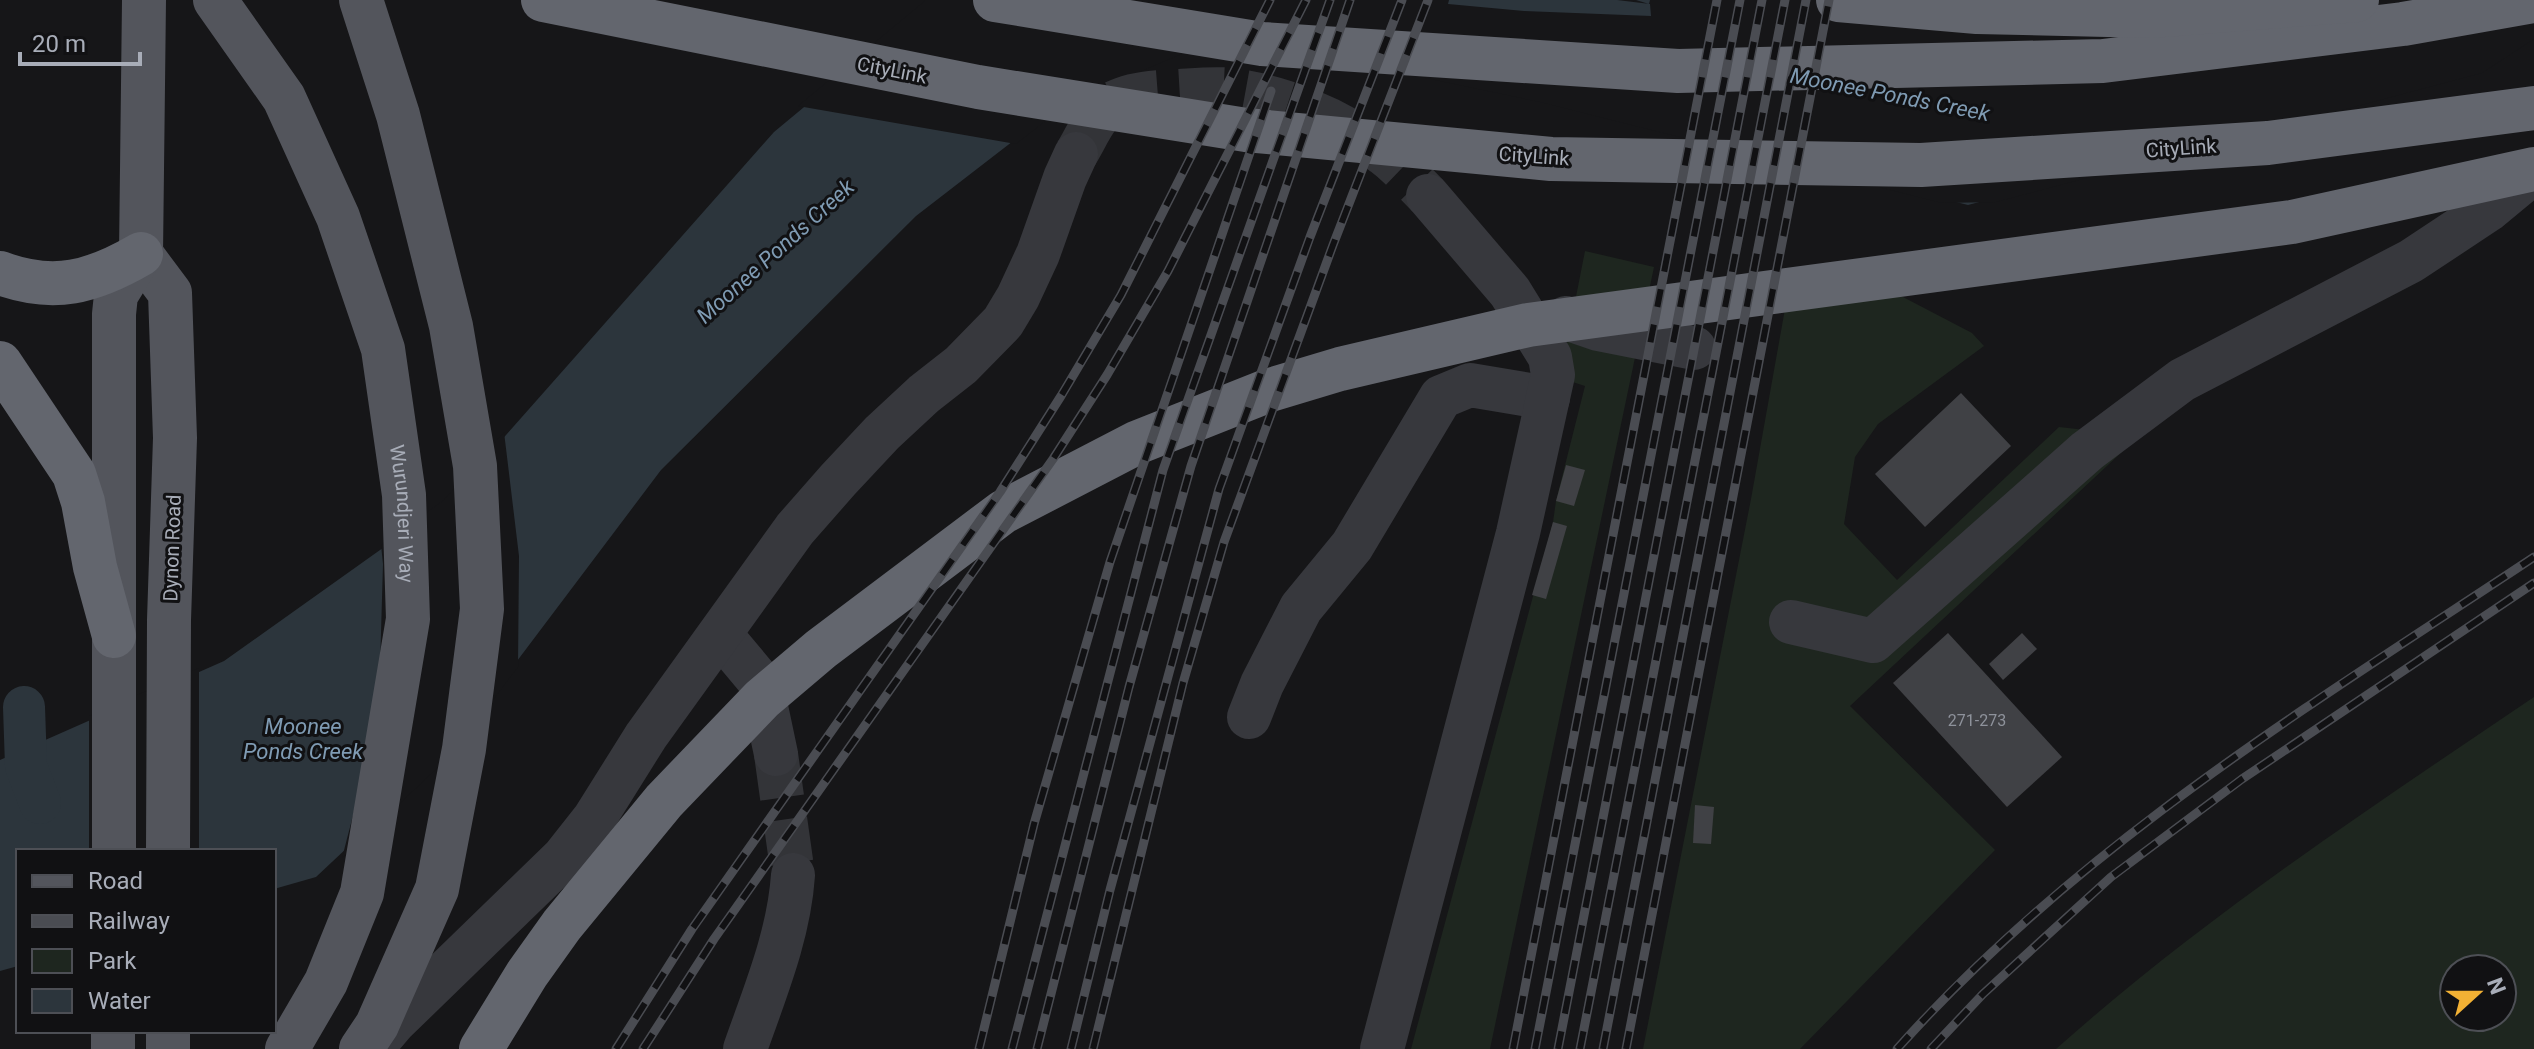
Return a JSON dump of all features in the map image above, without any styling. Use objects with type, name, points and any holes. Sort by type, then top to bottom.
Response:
[{"type":"highway","name":"CityLink","points":[[543,0],[978,87],[1246,130],[1551,159],[1921,165],[2268,143],[2534,108]]},
{"type":"highway","points":[[995,0],[1262,44],[1678,71],[2103,61],[2403,24],[2534,1]]},
{"type":"highway","points":[[1838,0],[1977,12],[2151,16],[2357,0]]},
{"type":"highway","points":[[481,1049],[527,974],[562,925],[664,801],[762,699],[821,649],[1003,512],[1136,443],[1267,391],[1340,369],[1528,325],[2292,222],[2534,170]]},
{"type":"highway","points":[[0,273],[31,282],[59,284],[95,277],[141,254]]},
{"type":"highway","points":[[0,363],[74,474],[114,636]]},
{"type":"main road","points":[[114,849],[114,314],[116,295],[141,254],[144,0]]},
{"type":"main road","points":[[361,0],[398,115],[451,326],[475,466],[482,609],[464,749],[437,889],[377,1025],[361,1049]]},
{"type":"main road","name":"Wurundjeri Way","points":[[224,12],[284,98],[338,217],[383,349],[404,495],[408,619],[362,893],[326,982],[287,1049]]},
{"type":"main road","name":"Dynon Road","points":[[141,254],[170,293],[175,438],[169,620],[168,849]]},
{"type":"street","points":[[371,1049],[394,1022],[564,857],[594,819],[646,736],[795,529],[882,433],[961,365],[1003,322],[1038,254],[1076,154]]},
{"type":"street","points":[[1791,622],[1873,641],[2087,451],[2182,380],[2411,261],[2488,210],[2534,170]]},
{"type":"street","points":[[1382,1049],[1518,533],[1551,386],[1550,357],[1510,292],[1428,196]]},
{"type":"street","points":[[1510,292],[1546,311],[1598,329],[1694,348]]},
{"type":"street","points":[[1249,717],[1262,684],[1301,608],[1352,546],[1441,397],[1470,385],[1551,386]]},
{"type":"street","points":[[720,634],[761,683],[776,754]]},
{"type":"street","points":[[745,1049],[782,944],[791,904],[793,875]]},
{"type":"green space","points":[[1585,251],[1654,267],[1490,1049],[1411,1049],[1553,522],[1585,386],[1560,378]]},
{"type":"green space","points":[[1788,292],[1903,297],[1972,333],[1984,346],[1878,424],[1855,457],[1844,524],[1897,580],[2059,427],[2139,436],[1850,706],[1995,850],[1800,1049],[1643,1049],[1751,499]]},
{"type":"green space","points":[[2534,697],[2534,1049],[2056,1049],[2170,954],[2350,822]]},
{"type":"water","name":"Moonee Ponds Creek","points":[[933,0],[1894,0],[2480,70],[1968,205],[1541,98],[1224,32],[1069,98],[916,216],[661,470],[447,754],[316,877],[276,888],[276,849],[16,849],[16,967],[0,971],[0,760],[224,661],[446,503],[774,132]]},
{"type":"pier","points":[[926,0],[1449,0],[1448,4],[1524,11],[1651,16],[1650,0],[2534,0],[2534,39],[2482,73],[1996,202],[1942,203],[1540,102],[1224,36],[1071,101],[1016,144],[798,106]]},
{"type":"pier","points":[[504,432],[519,556],[518,667],[450,756],[342,858],[365,769],[380,667],[381,545],[444,500]]},
{"type":"pier","points":[[199,668],[199,849],[89,849],[89,716]]},
{"type":"building","points":[[1961,393],[2011,446],[1925,527],[1875,474]]},
{"type":"building","points":[[1566,465],[1585,470],[1574,506],[1556,501]]},
{"type":"building","points":[[1553,522],[1567,526],[1546,599],[1532,595]]},
{"type":"building","points":[[1948,633],[2062,757],[2007,807],[1893,683]]},
{"type":"building","points":[[2022,633],[2037,649],[2003,680],[1989,664]]},
{"type":"building","points":[[1695,805],[1714,807],[1711,844],[1693,843]]},
{"type":"waterway","points":[[24,707],[26,766],[40,803]]},
{"type":"tunnel","points":[[1076,154],[1101,113],[1122,99],[1159,92],[1232,90],[1272,98],[1332,121],[1390,159],[1428,196]]},
{"type":"tunnel","points":[[776,754],[793,875]]},
{"type":"railway","points":[[616,1049],[692,929],[1000,492],[1061,396],[1121,295],[1270,0]]},
{"type":"railway","points":[[643,1049],[714,939],[1053,459],[1107,375],[1168,271],[1306,0]]},
{"type":"railway","points":[[1012,1049],[1163,470],[1330,0]]},
{"type":"railway","points":[[1037,1049],[1129,687],[1191,466],[1350,0]]},
{"type":"railway","points":[[1071,1049],[1110,890],[1219,489],[1310,237],[1402,0]]},
{"type":"railway","points":[[1093,1049],[1183,683],[1224,542],[1333,245],[1428,0]]},
{"type":"railway","points":[[1513,1049],[1717,0]]},
{"type":"railway","points":[[1535,1049],[1740,0]]},
{"type":"railway","points":[[1558,1049],[1762,0]]},
{"type":"railway","points":[[1580,1049],[1785,0]]},
{"type":"railway","points":[[1603,1049],[1806,0]]},
{"type":"railway","points":[[1626,1049],[1829,0]]},
{"type":"railway","points":[[979,1049],[1034,824],[1110,562],[1271,91]]},
{"type":"railway","points":[[1897,1049],[1967,976],[2041,907],[2119,843],[2281,725],[2534,557]]},
{"type":"railway","points":[[1931,1049],[1983,994],[2111,877],[2242,779],[2534,583]]}]
